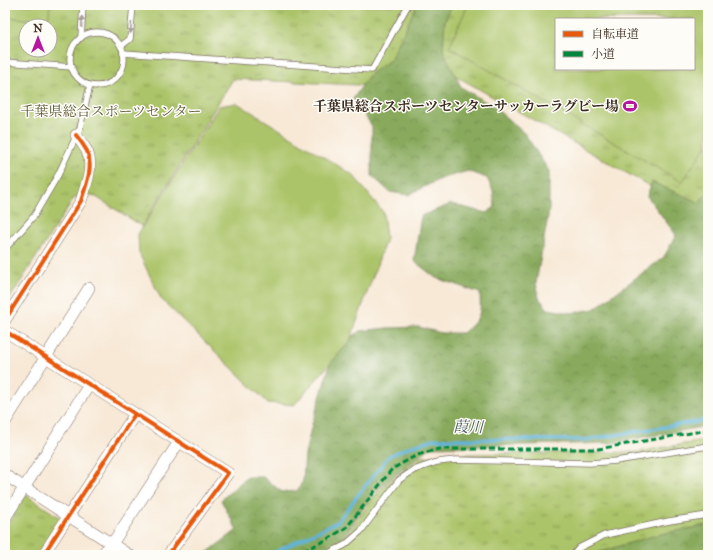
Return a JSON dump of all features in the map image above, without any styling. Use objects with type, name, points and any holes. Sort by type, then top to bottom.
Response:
[{"type":"street","points":[[5,320],[81,201],[89,178],[90,161],[87,151],[76,135]]},
{"type":"street","points":[[5,422],[89,288]]},
{"type":"street","points":[[5,331],[228,473],[168,555]]},
{"type":"street","points":[[5,518],[89,385]]},
{"type":"street","points":[[43,555],[135,414]]},
{"type":"street","points":[[101,555],[112,544],[179,442]]},
{"type":"street","points":[[5,475],[129,555]]},
{"type":"lane","points":[[81,38],[84,5]]},
{"type":"lane","points":[[121,46],[130,39],[133,5]]},
{"type":"lane","points":[[123,52],[372,70],[408,5]]},
{"type":"lane","points":[[92,33],[101,33],[111,36],[121,46],[124,57],[124,66],[113,82],[100,86],[90,85],[84,83],[77,77],[70,62],[71,53],[78,40],[81,38],[92,33]]},
{"type":"lane","points":[[5,62],[72,68]]},
{"type":"lane","points":[[5,249],[34,216],[58,175],[80,128],[90,85]]},
{"type":"lane","points":[[325,555],[345,545],[361,531],[399,480],[414,470],[437,462],[456,460],[610,462],[708,446]]},
{"type":"lane","points":[[573,555],[579,548],[605,535],[669,521],[708,515]]},
{"type":"green space","name":"千葉県総合スポーツセンター","points":[[5,5],[708,5],[708,211],[704,217],[405,47],[379,86],[233,79],[142,226],[93,195],[74,198],[5,306]]},
{"type":"green space","points":[[5,5],[50,5],[48,18],[5,17]]},
{"type":"green space","points":[[417,5],[452,5],[445,21],[443,50],[461,87],[494,107],[525,134],[549,171],[549,211],[536,283],[539,298],[548,309],[571,313],[594,309],[664,257],[676,235],[647,196],[652,182],[698,202],[708,193],[708,426],[611,443],[431,447],[375,491],[338,545],[313,555],[204,555],[237,530],[221,500],[247,477],[263,477],[282,492],[297,491],[303,481],[305,454],[312,424],[335,348],[360,331],[419,327],[441,333],[463,333],[473,324],[480,312],[480,293],[436,278],[414,261],[421,216],[451,204],[486,213],[495,207],[493,191],[487,178],[468,171],[440,179],[408,195],[390,192],[372,176],[372,126],[353,99],[370,74],[390,60]]},
{"type":"green space","name":"千葉県総合スポーツセンターサッカーラグビー場","points":[[468,5],[708,5],[708,143],[682,182],[449,47]]},
{"type":"green space","points":[[237,103],[353,175],[383,212],[386,239],[350,341],[294,405],[268,403],[161,299],[139,253],[138,234],[219,106]]},
{"type":"green space","points":[[708,440],[708,555],[300,555],[346,536],[379,490],[421,457],[472,454],[637,452]]},
{"type":"green space","points":[[26,495],[62,519],[39,555],[5,555],[5,528]]},
{"type":"green space","points":[[708,525],[708,555],[590,555],[656,535]]},
{"type":"waterway","name":"葭川","points":[[269,555],[337,522],[389,456],[404,449],[434,439],[585,440],[708,420]]},
{"type":"marked path","points":[[295,555],[328,539],[347,527],[392,469],[417,455],[439,449],[598,449],[708,430]]},
{"type":"cycle path","points":[[5,320],[81,201],[87,182],[90,163],[87,151],[76,135]]},
{"type":"cycle path","points":[[5,331],[228,473],[168,555]]},
{"type":"cycle path","points":[[43,555],[135,414]]},
{"type":"place","name":"千葉県総合スポーツセンターサッカーラグビー場","points":[[630,106]]}]
